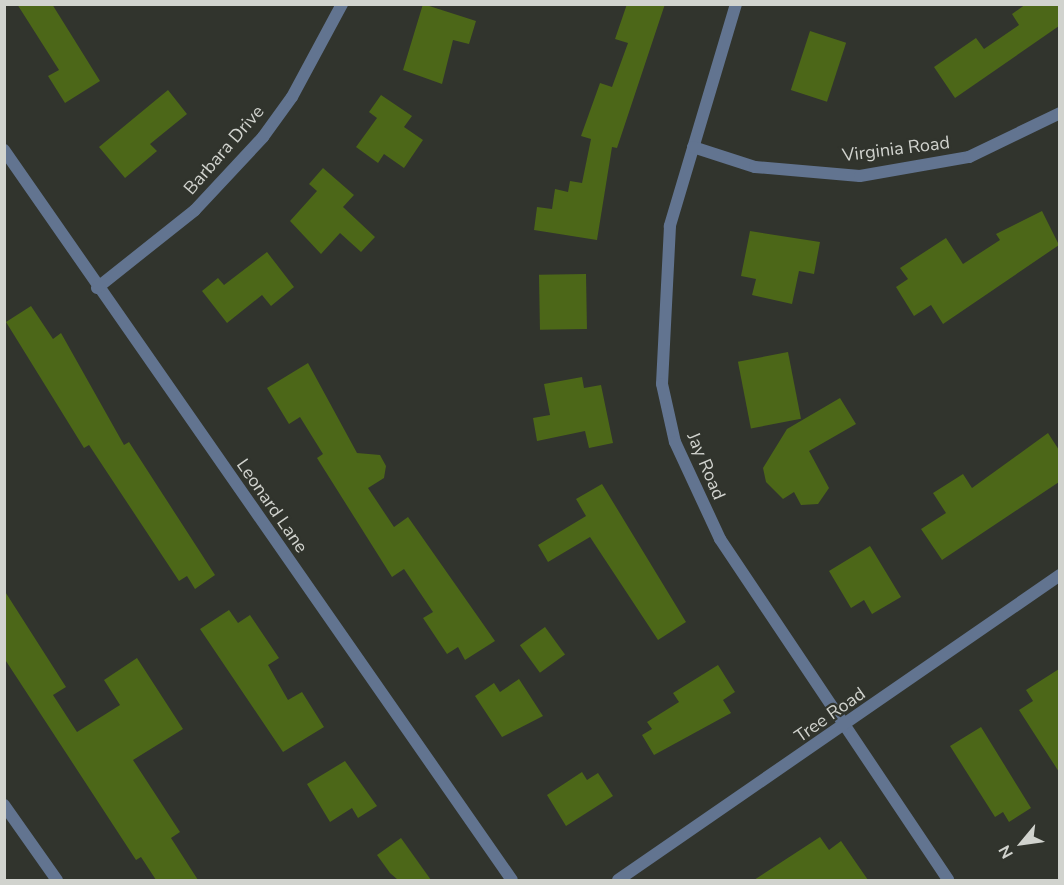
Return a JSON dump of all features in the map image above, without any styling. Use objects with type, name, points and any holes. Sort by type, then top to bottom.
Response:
[{"type":"street","name":"Barbara Drive","points":[[97,288],[195,210],[263,137],[292,96],[342,4]]},
{"type":"street","name":"Jay Road","points":[[736,4],[670,226],[663,276],[662,384],[675,442],[720,539],[948,880]]},
{"type":"street","name":"Virginia Road","points":[[693,147],[755,167],[860,176],[969,157],[1059,113]]},
{"type":"street","name":"Leonard Lane","points":[[4,150],[97,288],[512,880]]},
{"type":"street","name":"Tree Road","points":[[618,880],[846,727],[1059,574]]},
{"type":"street","points":[[4,806],[57,880]]},
{"type":"building","points":[[17,4],[52,4],[100,81],[65,103],[48,76],[59,70]]},
{"type":"building","points":[[423,4],[476,21],[469,44],[453,40],[442,84],[403,70]]},
{"type":"building","points":[[627,4],[665,4],[617,148],[612,147],[597,240],[534,230],[537,207],[552,209],[555,189],[568,192],[570,181],[582,183],[591,139],[581,136],[600,83],[612,87],[628,43],[615,39]]},
{"type":"building","points":[[1026,4],[1059,4],[1059,26],[955,98],[934,67],[976,38],[984,49],[1019,25],[1012,14]]},
{"type":"building","points":[[810,31],[846,43],[827,102],[791,90]]},
{"type":"building","points":[[168,90],[187,114],[150,144],[157,151],[125,178],[99,147]]},
{"type":"building","points":[[381,95],[412,116],[404,127],[423,140],[404,168],[384,154],[378,163],[356,147],[377,118],[369,112]]},
{"type":"building","points":[[323,168],[354,195],[343,207],[375,237],[361,252],[340,233],[321,254],[290,221],[317,191],[309,184]]},
{"type":"building","points":[[1042,211],[1059,245],[943,324],[931,305],[914,316],[896,287],[908,279],[900,268],[946,238],[963,264],[1000,240],[996,234]]},
{"type":"building","points":[[750,231],[820,242],[814,274],[799,271],[792,304],[752,295],[756,279],[741,276]]},
{"type":"building","points":[[267,252],[294,287],[271,306],[262,295],[227,323],[202,291],[218,278],[224,285]]},
{"type":"building","points":[[586,274],[587,329],[540,330],[539,275]]},
{"type":"building","points":[[31,306],[53,339],[61,333],[124,445],[129,442],[215,575],[195,589],[187,576],[179,581],[89,445],[84,448],[6,322]]},
{"type":"building","points":[[788,352],[801,419],[751,428],[738,362]]},
{"type":"building","points":[[308,363],[357,453],[380,455],[386,466],[384,478],[368,488],[394,527],[408,517],[495,641],[465,660],[458,647],[447,654],[423,618],[433,612],[404,569],[392,577],[317,458],[323,454],[300,417],[289,424],[267,388]]},
{"type":"building","points":[[582,377],[584,388],[601,385],[613,443],[589,448],[585,431],[537,441],[533,418],[550,415],[544,384]]},
{"type":"building","points":[[840,398],[856,424],[809,451],[829,488],[818,504],[801,505],[794,492],[783,499],[766,482],[763,468],[787,429]]},
{"type":"building","points":[[1048,433],[1059,450],[1059,482],[942,560],[921,529],[946,513],[933,493],[963,474],[972,488]]},
{"type":"building","points":[[602,484],[686,622],[658,640],[590,537],[548,562],[538,545],[586,516],[576,499]]},
{"type":"building","points":[[870,546],[901,597],[872,614],[864,600],[851,608],[829,571]]},
{"type":"building","points":[[4,590],[66,687],[53,695],[77,732],[120,705],[104,680],[137,658],[183,729],[133,760],[180,832],[171,838],[198,880],[156,880],[141,857],[136,860],[4,658]]},
{"type":"building","points":[[229,610],[238,623],[250,615],[279,658],[268,665],[288,700],[302,692],[324,727],[283,752],[200,629]]},
{"type":"building","points":[[545,627],[565,655],[540,673],[520,645]]},
{"type":"building","points":[[718,665],[735,692],[723,700],[731,713],[654,755],[642,735],[652,729],[647,722],[679,702],[673,693]]},
{"type":"building","points":[[1059,669],[1059,772],[1019,710],[1033,701],[1026,690]]},
{"type":"building","points":[[519,679],[543,716],[502,737],[475,696],[494,683],[500,692]]},
{"type":"building","points":[[981,727],[1031,808],[1009,822],[1003,812],[995,817],[950,746]]},
{"type":"building","points":[[345,761],[377,806],[358,818],[352,808],[330,822],[307,784]]},
{"type":"building","points":[[582,772],[587,780],[598,773],[613,796],[566,826],[547,795]]},
{"type":"building","points":[[820,837],[829,850],[841,841],[868,880],[754,880]]},
{"type":"building","points":[[401,838],[431,880],[398,880],[377,855]]}]
